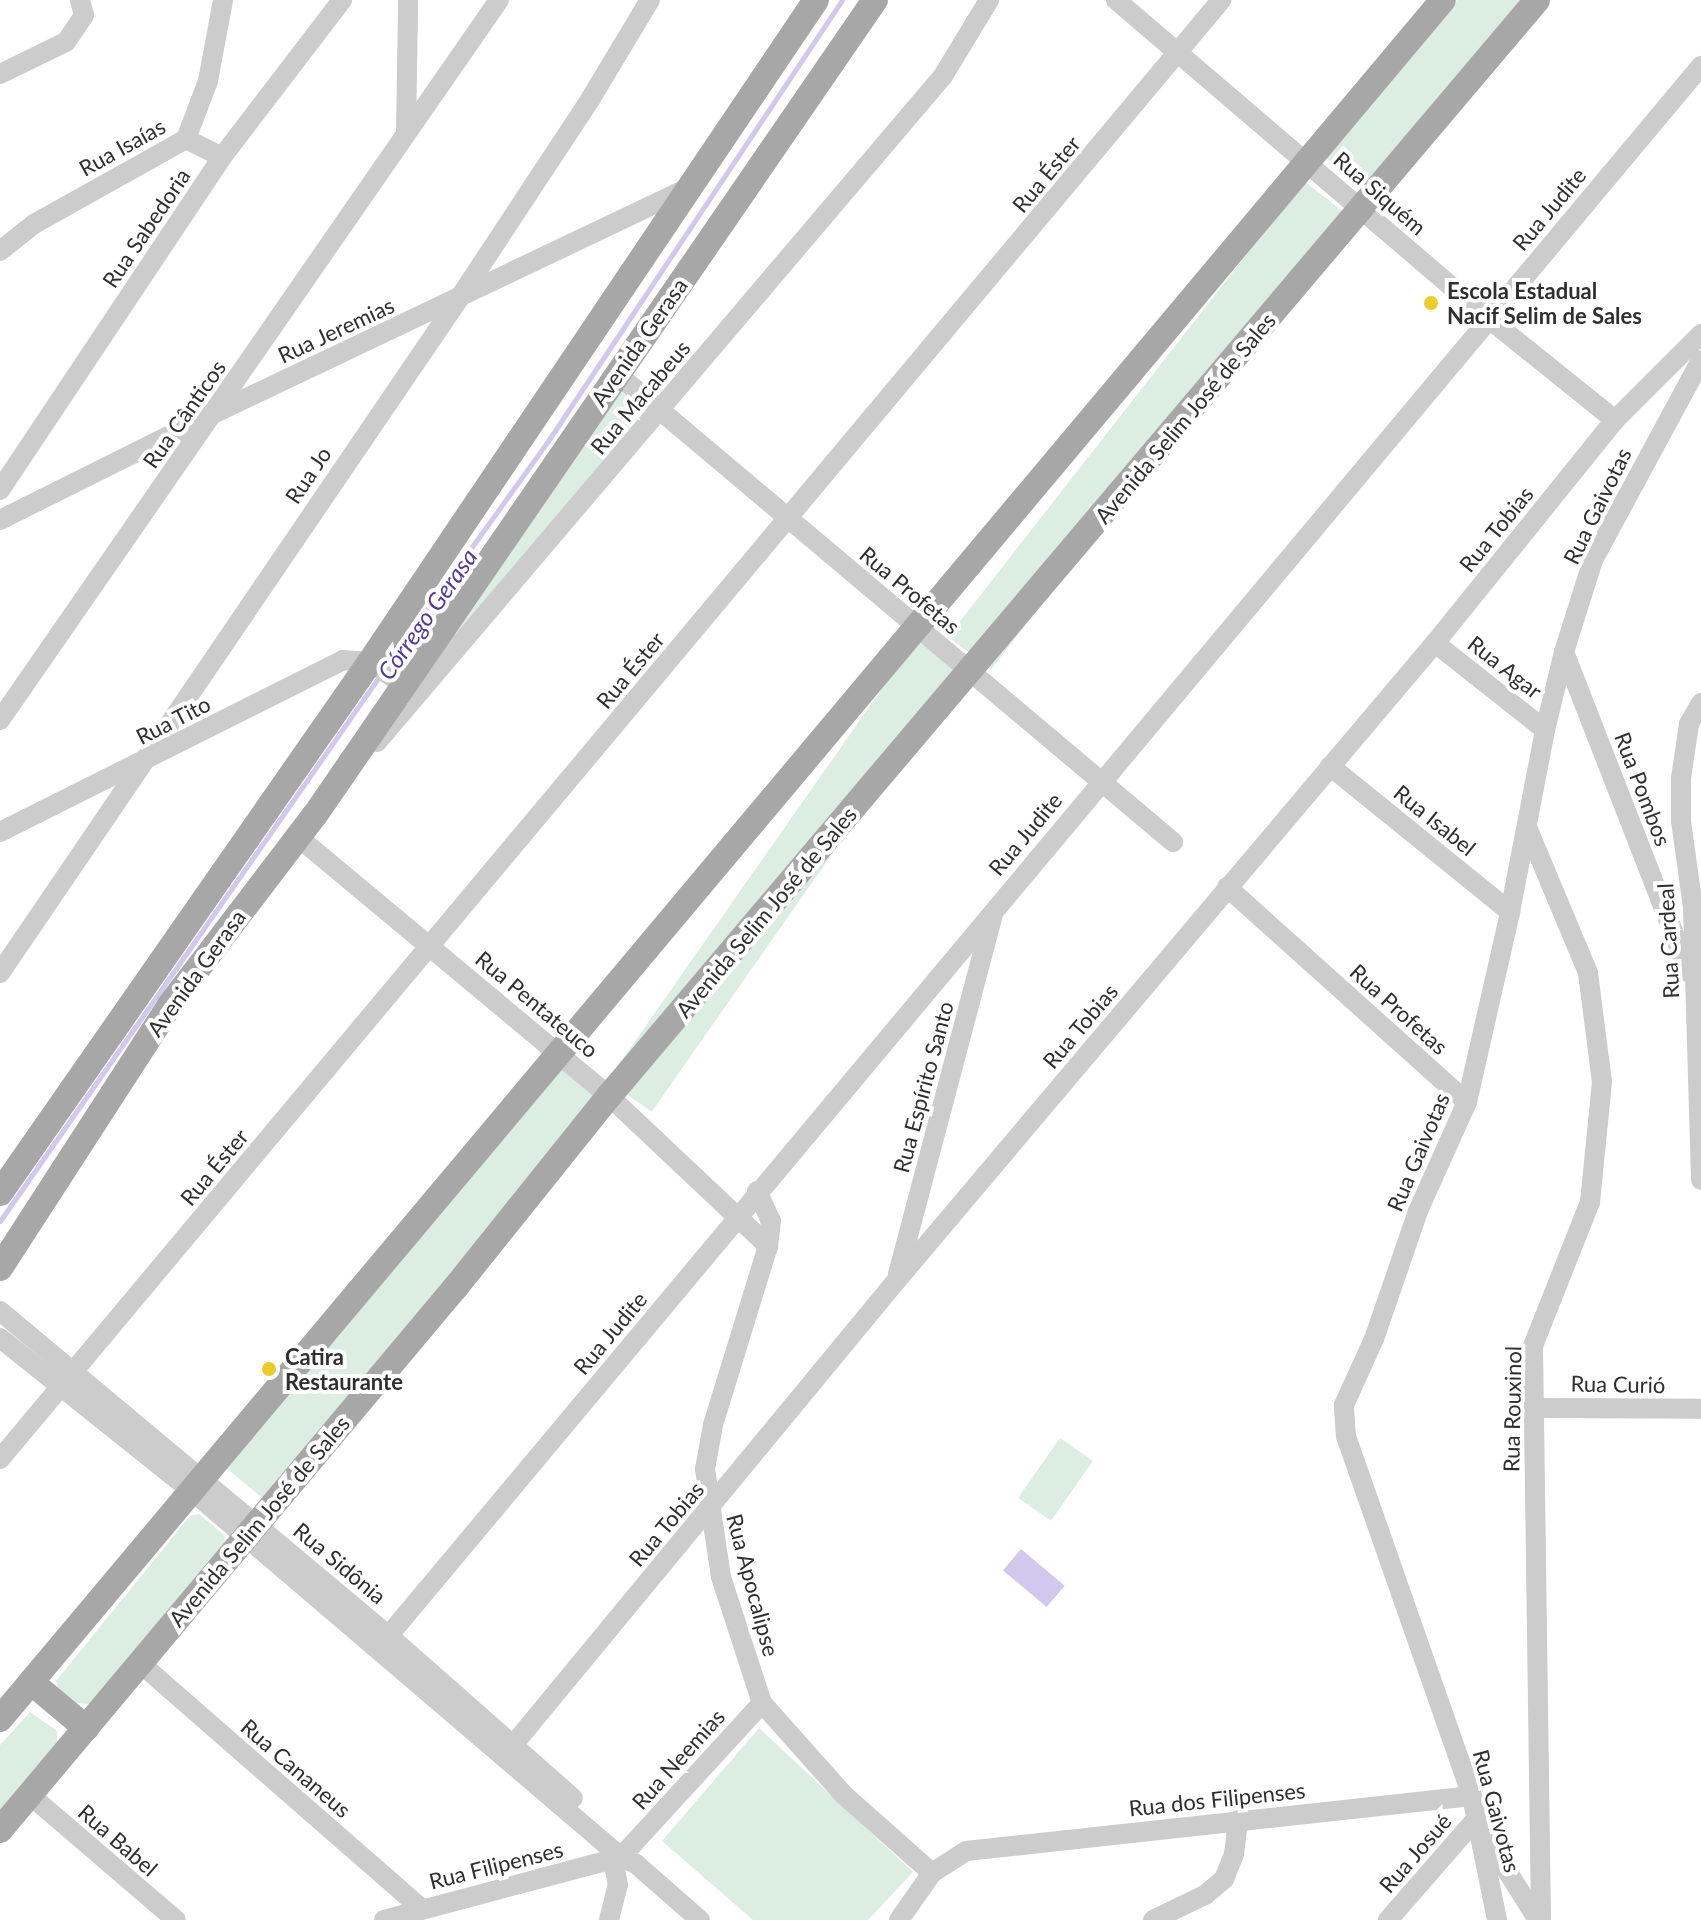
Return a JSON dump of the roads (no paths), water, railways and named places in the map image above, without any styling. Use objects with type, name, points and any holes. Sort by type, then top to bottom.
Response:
[{"type":"main road","name":"Avenida Gerasa","points":[[0,1268],[170,1005],[315,815],[401,683],[875,0]]},
{"type":"main road","points":[[0,1719],[1443,0]]},
{"type":"main road","name":"Avenida Selim José de Sales","points":[[0,1830],[455,1288],[609,1096],[1363,210],[1537,0]]},
{"type":"main road","name":"Avenida Gerasa","points":[[4,1177],[374,664],[812,5]]},
{"type":"main road","points":[[31,1682],[86,1728]]},
{"type":"street","points":[[0,74],[66,42],[84,15],[80,0]]},
{"type":"street","name":"Rua Isaías","points":[[0,251],[34,224],[186,139],[208,81],[223,0]]},
{"type":"street","name":"Rua Sabedoria","points":[[0,490],[222,157],[342,0]]},
{"type":"street","points":[[406,134],[408,0]]},
{"type":"street","name":"Rua Cânticos","points":[[0,720],[499,0]]},
{"type":"street","name":"Rua Jo","points":[[0,973],[458,300],[591,98],[650,0]]},
{"type":"street","name":"Rua Macabeus","points":[[315,815],[943,76],[989,0]]},
{"type":"street","name":"Rua Siquém","points":[[1116,0],[1488,318],[1615,420]]},
{"type":"street","name":"Rua Éster","points":[[0,1459],[1221,0]]},
{"type":"street","name":"Rua Judite","points":[[384,1642],[757,1191],[1701,66]]},
{"type":"street","points":[[186,139],[222,157]]},
{"type":"street","name":"Rua Jeremias","points":[[0,520],[213,414],[694,186]]},
{"type":"street","name":"Rua Tobias","points":[[509,1750],[897,1280],[1435,643],[1615,420],[1701,334]]},
{"type":"street","name":"Rua Gaivotas","points":[[1497,1920],[1472,1796],[1346,1437],[1344,1405],[1374,1339],[1418,1211],[1467,1102],[1510,912],[1545,730],[1564,652],[1593,560],[1701,360]]},
{"type":"street","name":"Rua Profetas","points":[[617,374],[1173,842]]},
{"type":"street","name":"Rua Agar","points":[[1435,643],[1545,730]]},
{"type":"street","name":"Rua Pombos","points":[[1564,652],[1695,989]]},
{"type":"street","name":"Rua Tito","points":[[0,832],[343,660],[374,664]]},
{"type":"street","points":[[374,664],[401,683]]},
{"type":"street","name":"Rua Cardeal","points":[[1701,703],[1689,724],[1681,778],[1681,821],[1693,908],[1701,1180]]},
{"type":"street","name":"Rua Isabel","points":[[1330,766],[1510,912]]},
{"type":"street","name":"Rua Rouxinol","points":[[1527,827],[1588,973],[1602,1082],[1590,1202],[1533,1346],[1539,1920]]},
{"type":"street","name":"Rua Pentateuco","points":[[298,837],[609,1096],[738,1216]]},
{"type":"street","name":"Rua Profetas","points":[[1227,887],[1467,1102]]},
{"type":"street","name":"Rua Espírito Santo","points":[[897,1280],[995,907]]},
{"type":"street","name":"Rua Apocalipse","points":[[757,1191],[771,1221],[768,1246],[713,1425],[705,1469],[708,1511],[721,1577],[762,1703],[844,1795],[932,1873]]},
{"type":"street","points":[[738,1216],[768,1246]]},
{"type":"street","name":"Rua Sidônia","points":[[0,1311],[68,1378],[384,1642],[509,1750],[625,1858],[700,1920]]},
{"type":"street","name":"Rua Sidônia","points":[[0,1338],[68,1378]]},
{"type":"street","name":"Rua Curió","points":[[1534,1408],[1701,1409]]},
{"type":"street","name":"Rua Cananeus","points":[[140,1663],[421,1908]]},
{"type":"street","name":"Rua Neemias","points":[[625,1858],[762,1703]]},
{"type":"street","name":"Rua Babel","points":[[30,1795],[154,1913],[176,1920]]},
{"type":"street","name":"Rua dos Filipenses","points":[[932,1873],[966,1851],[1472,1796]]},
{"type":"street","points":[[1153,1920],[1205,1895],[1224,1879],[1234,1854],[1238,1820]]},
{"type":"street","name":"Rua Rouxinol","points":[[1479,1823],[1539,1920]]},
{"type":"street","name":"Rua Josué","points":[[1388,1920],[1479,1823]]},
{"type":"street","points":[[609,1920],[625,1858]]},
{"type":"street","name":"Rua Filipenses","points":[[384,1920],[421,1908],[625,1858]]},
{"type":"street","points":[[899,1920],[932,1873]]},
{"type":"waterway","name":"Córrego Gerasa","points":[[387,665],[548,441],[842,0]]},
{"type":"waterway","name":"Córrego Gerasa","points":[[0,1221],[381,674]]},
{"type":"place","name":"Escola Estadual Nacif Selim de Sales","points":[[1431,303]]},
{"type":"place","name":"Catira Restaurante","points":[[269,1369]]}]
